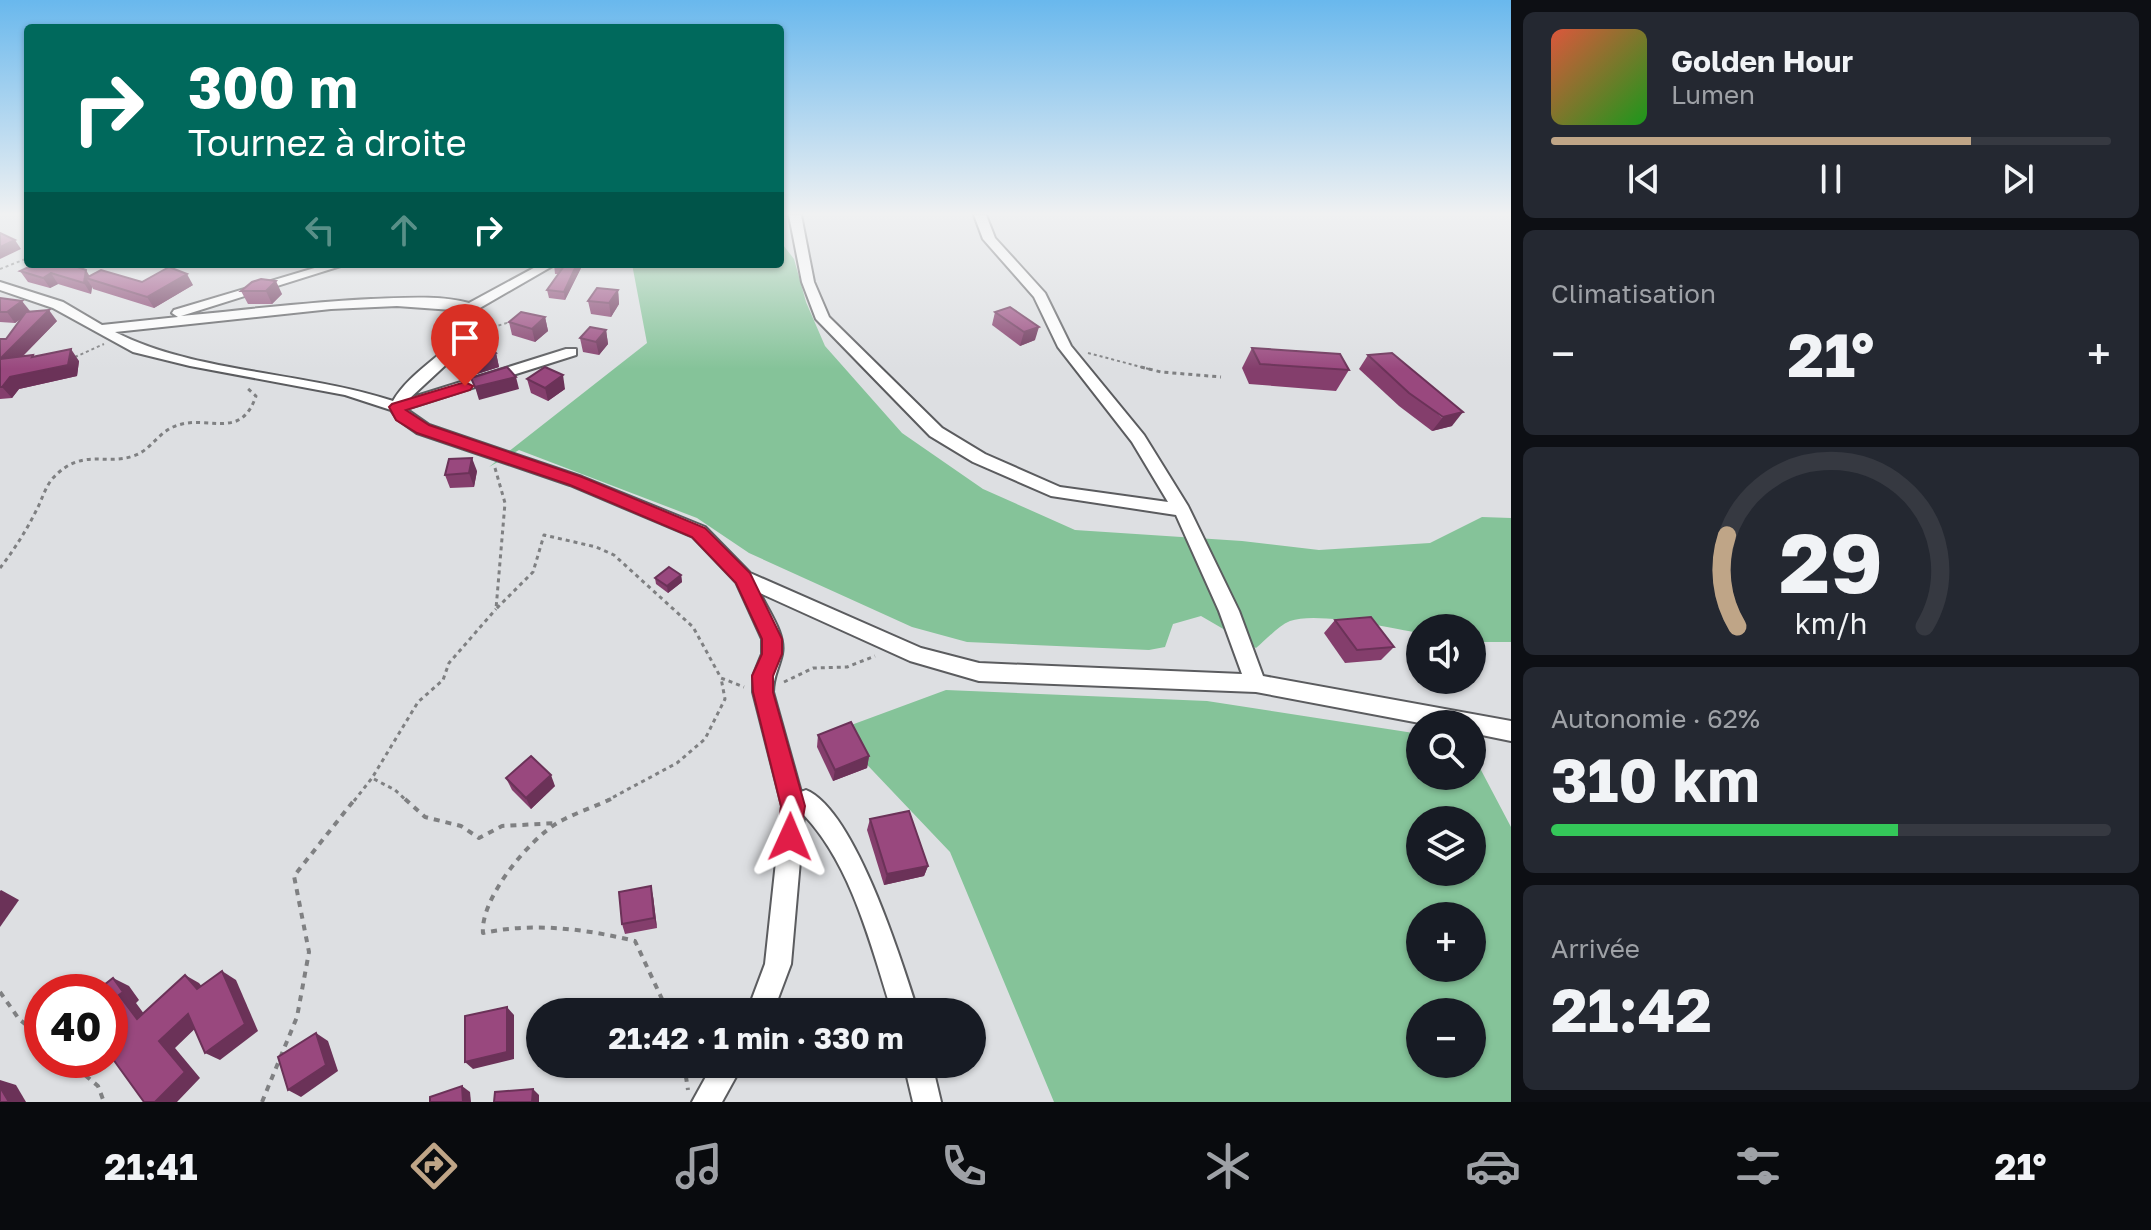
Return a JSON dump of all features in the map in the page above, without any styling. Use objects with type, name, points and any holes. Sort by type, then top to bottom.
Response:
[{"type":"street","points":[[805,266],[823,319],[936,432],[979,458],[1057,492],[1182,510]]},
{"type":"street","points":[[1014,266],[1040,296],[1065,347],[1138,439],[1182,510],[1229,611],[1256,683]]},
{"type":"street","points":[[156,322],[328,268]]},
{"type":"street","points":[[100,329],[397,302],[456,304],[471,308],[543,268]]},
{"type":"street","points":[[0,286],[58,305],[138,349],[348,391],[397,407],[571,352]]},
{"type":"street","points":[[397,407],[402,395],[458,349],[472,331],[476,318],[471,308]]},
{"type":"street","points":[[397,407],[402,416],[423,429],[576,481],[699,532],[743,578],[772,639],[772,654],[763,676],[763,692],[793,806],[778,964],[765,998]]},
{"type":"street","points":[[743,578],[917,655],[979,672],[1256,683],[1511,731]]},
{"type":"street","points":[[793,806],[806,801],[826,822],[877,924],[901,998]]},
{"type":"street","points":[[706,1102],[721,1078]]},
{"type":"street","points":[[921,1078],[927,1102]]},
{"type":"path","points":[[472,331],[491,329],[514,320]]},
{"type":"path","points":[[71,358],[102,346],[109,338],[100,329]]},
{"type":"path","points":[[1065,347],[1161,372],[1221,377]]},
{"type":"path","points":[[0,568],[14,552],[50,480],[70,465],[98,456],[126,459],[140,454],[173,426],[193,421],[222,426],[240,420],[254,409],[256,396],[242,379],[243,371]]},
{"type":"path","points":[[490,454],[505,503],[496,609]]},
{"type":"path","points":[[262,1102],[297,1017],[309,952],[294,876],[372,778],[418,702],[443,680],[449,663],[533,572],[544,535],[596,547],[614,555],[693,627],[721,678],[725,699],[705,739],[677,763],[629,791],[557,823],[530,847],[499,885],[482,920],[483,933],[506,926],[546,928],[608,934],[635,941],[661,998]]},
{"type":"path","points":[[721,678],[763,692],[813,668],[847,667],[876,656]]},
{"type":"path","points":[[372,778],[395,790],[425,817],[461,826],[479,838],[502,826],[557,823]]},
{"type":"path","points":[[0,992],[24,1023]]},
{"type":"path","points":[[88,1078],[98,1086],[104,1102]]},
{"type":"path","points":[[686,1078],[689,1102]]},
{"type":"green space","points":[[796,266],[806,302],[825,346],[902,433],[983,489],[1075,530],[1242,541],[1319,550],[1430,543],[1482,517],[1511,518],[1511,642],[1486,642],[1486,614],[1406,614],[1406,630],[1354,621],[1302,618],[1290,621],[1256,648],[1201,616],[1173,624],[1165,647],[1149,650],[967,642],[912,627],[749,553],[697,518],[519,450],[489,467],[647,343],[633,268]]},
{"type":"green space","points":[[946,690],[1207,701],[1406,732],[1406,790],[1486,790],[1486,780],[1511,827],[1511,1102],[1054,1102],[950,852],[835,731]]},
{"type":"building","points":[[26,268],[86,270],[84,283],[51,273],[43,278],[20,271]]},
{"type":"building","points":[[167,268],[187,274],[147,297],[86,278],[101,270],[142,282]]},
{"type":"building","points":[[563,268],[575,268],[564,292],[547,290]]},
{"type":"building","points":[[261,279],[276,281],[266,291],[241,291],[252,282]]},
{"type":"building","points":[[597,288],[618,290],[609,303],[588,301]]},
{"type":"building","points":[[0,298],[22,301],[7,312],[0,312]]},
{"type":"building","points":[[1010,307],[1039,327],[1024,332],[995,312]]},
{"type":"building","points":[[49,310],[0,359],[0,339],[6,339],[26,312]]},
{"type":"building","points":[[521,312],[545,317],[532,329],[509,322]]},
{"type":"building","points":[[590,327],[606,330],[596,342],[580,338]]},
{"type":"building","points":[[481,337],[496,353],[470,361],[459,344]]},
{"type":"building","points":[[1252,348],[1340,354],[1349,370],[1260,364]]},
{"type":"building","points":[[71,349],[68,365],[10,377],[0,387],[0,359],[32,357]]},
{"type":"building","points":[[1392,353],[1463,412],[1443,417],[1409,393],[1368,355]]},
{"type":"building","points":[[507,367],[516,377],[475,387],[471,378]]},
{"type":"building","points":[[545,367],[563,375],[545,388],[527,379]]},
{"type":"building","points":[[472,458],[469,473],[445,475],[449,459]]},
{"type":"building","points":[[669,567],[681,575],[667,586],[655,578]]},
{"type":"building","points":[[1371,617],[1394,647],[1357,650],[1335,620]]},
{"type":"building","points":[[851,722],[869,756],[835,770],[818,735]]},
{"type":"building","points":[[531,756],[551,775],[526,798],[506,778]]},
{"type":"building","points":[[909,811],[928,866],[887,874],[870,819]]},
{"type":"building","points":[[651,886],[654,918],[622,924],[619,892]]},
{"type":"building","points":[[222,971],[245,1024],[205,1053],[188,1014],[159,1041],[185,1072],[155,1102],[144,1102],[127,1078],[128,1007],[137,1019],[185,975],[197,989]]},
{"type":"building","points":[[507,1007],[507,1052],[465,1062],[465,1016]]},
{"type":"building","points":[[316,1033],[326,1065],[288,1090],[278,1057]]},
{"type":"building","points":[[462,1086],[463,1102],[430,1102],[430,1097]]},
{"type":"building","points":[[0,1087],[9,1102],[0,1102]]},
{"type":"building","points":[[533,1089],[532,1102],[494,1102],[495,1092]]},
{"type":"route","points":[[465,386],[397,407],[402,416],[423,429],[576,481],[699,532],[743,578],[772,639],[772,654],[763,676],[763,692],[793,806],[790,837]]}]
